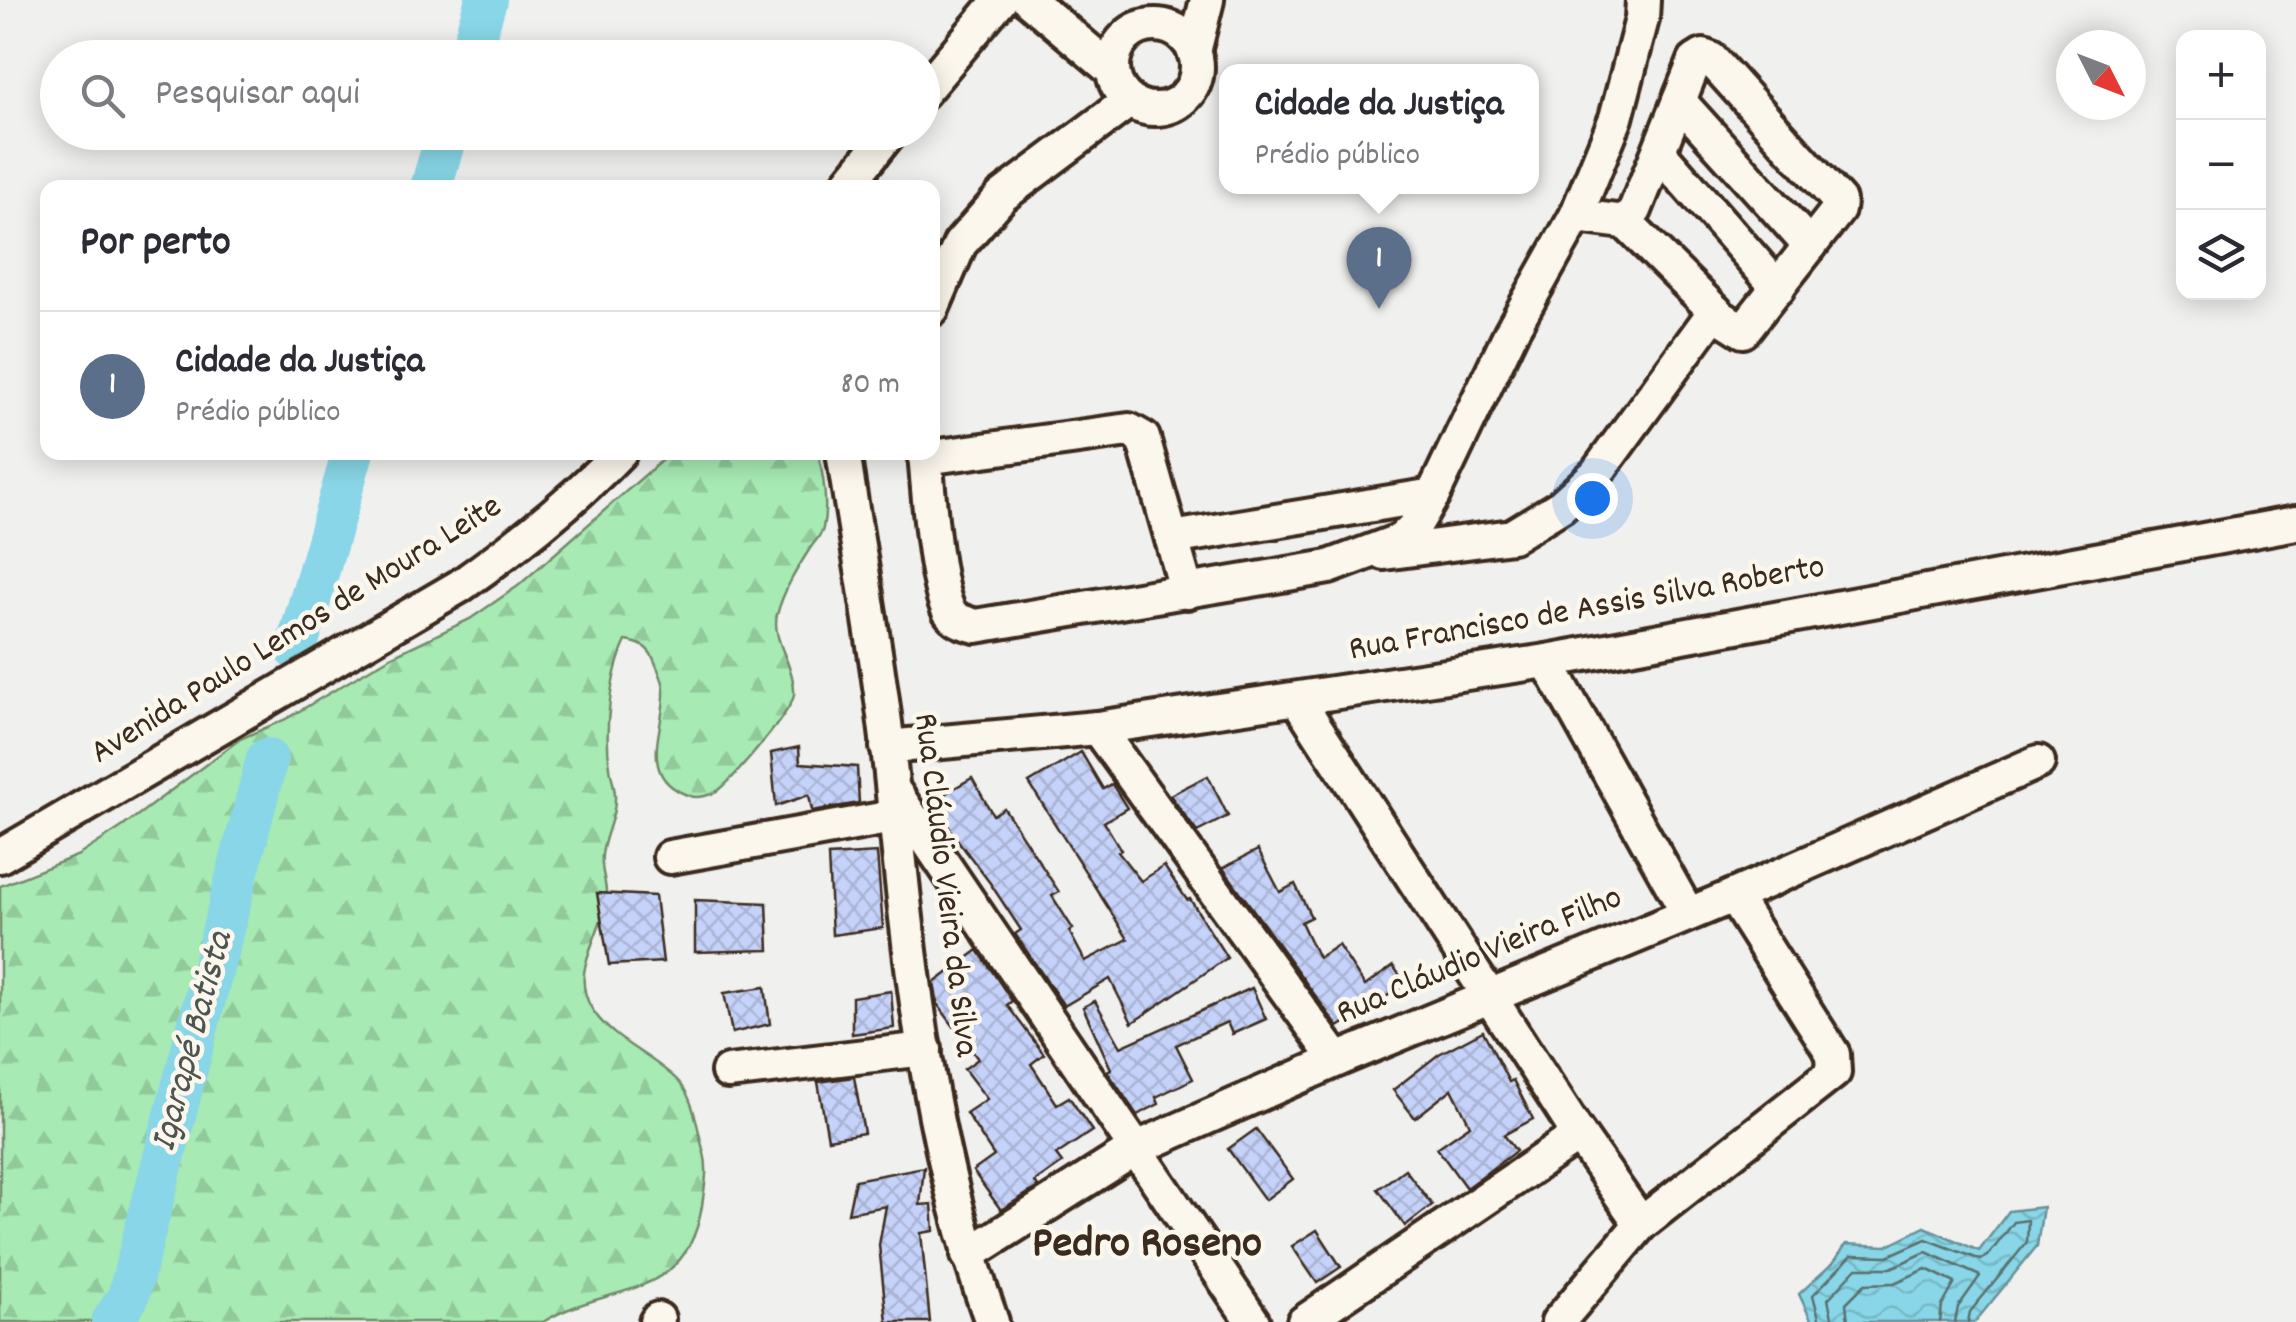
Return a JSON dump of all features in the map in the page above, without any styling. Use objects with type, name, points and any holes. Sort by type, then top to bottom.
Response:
[{"type":"street","points":[[1029,0],[1113,71]]},
{"type":"street","points":[[1129,0],[1157,25],[1180,33],[1194,52]]},
{"type":"street","points":[[1157,25],[1134,30],[1125,38],[1118,48],[1113,71],[1115,82],[1129,101],[1152,109],[1175,104],[1192,87],[1194,52],[1207,0]]},
{"type":"street","points":[[926,460],[939,571],[948,610],[956,619],[976,626],[1330,567],[1401,540],[1434,495],[1511,332],[1576,216],[1616,118],[1642,19],[1643,0]]},
{"type":"street","points":[[940,69],[993,2]]},
{"type":"street","points":[[1576,216],[1625,222],[1714,311],[1742,331],[1838,210],[1838,200],[1711,59],[1703,56],[1695,62],[1635,210],[1625,222]]},
{"type":"street","points":[[940,290],[960,244],[1002,196],[1129,101]]},
{"type":"street","points":[[1679,101],[1810,246]]},
{"type":"street","points":[[851,180],[875,150]]},
{"type":"street","points":[[1659,152],[1778,288]]},
{"type":"street","points":[[1368,554],[1512,536],[1561,506],[1596,474],[1714,311]]},
{"type":"street","points":[[940,453],[1136,432],[1142,438],[1187,592]]},
{"type":"street","name":"Avenida Paulo Lemos de Moura Leite","points":[[0,856],[460,586],[527,538],[612,460]]},
{"type":"street","name":"Rua Cláudio Vieira da Silva","points":[[844,460],[943,1163],[968,1255],[992,1322]]},
{"type":"street","points":[[1172,538],[1434,495]]},
{"type":"street","name":"Rua Francisco de Assis Silva Roberto","points":[[887,747],[1097,728],[1547,662],[2296,523]]},
{"type":"street","points":[[1547,662],[1688,914]]},
{"type":"street","points":[[1298,700],[1579,1135],[1641,1224]]},
{"type":"street","points":[[1097,728],[1337,1060]]},
{"type":"street","name":"Rua Cláudio Vieira Filho","points":[[968,1255],[1135,1148],[1733,896],[2038,762]]},
{"type":"street","points":[[670,857],[893,802],[1252,1322]]},
{"type":"street","points":[[1558,1322],[1641,1224],[1834,1072],[1833,1054],[1733,896]]},
{"type":"street","points":[[728,1072],[925,1049]]},
{"type":"street","points":[[1304,1322],[1579,1135]]},
{"type":"green space","points":[[662,460],[819,460],[825,500],[822,531],[791,580],[777,615],[777,634],[794,695],[748,759],[719,790],[705,796],[690,796],[673,788],[658,764],[664,686],[647,649],[626,641],[612,686],[608,736],[615,804],[602,855],[604,908],[585,965],[585,994],[601,1021],[679,1082],[692,1106],[706,1180],[693,1237],[680,1260],[642,1285],[568,1309],[543,1322],[0,1322],[0,886],[79,855],[240,739],[286,719],[390,657],[470,619],[518,586]]},
{"type":"water","points":[[2043,1207],[2037,1246],[1975,1322],[1812,1322],[1799,1294],[1834,1262],[1846,1244],[1886,1246],[1925,1227],[1979,1251],[2009,1211]]},
{"type":"building","points":[[799,747],[800,763],[857,767],[859,803],[812,811],[809,795],[776,806],[771,753]]},
{"type":"building","points":[[1081,752],[1103,789],[1112,784],[1127,808],[1104,822],[1121,850],[1118,852],[1141,881],[1164,866],[1227,958],[1132,1023],[1110,979],[1064,1006],[1015,934],[1021,930],[953,834],[934,800],[972,778],[993,815],[1004,808],[1059,892],[1052,896],[1073,929],[1069,931],[1085,961],[1128,939],[1029,783]]},
{"type":"building","points":[[1208,776],[1228,816],[1197,832],[1170,795]]},
{"type":"building","points":[[1258,850],[1280,892],[1295,884],[1311,917],[1301,922],[1318,958],[1338,945],[1365,986],[1393,966],[1406,984],[1338,1027],[1223,868]]},
{"type":"building","points":[[877,853],[883,928],[832,935],[828,856]]},
{"type":"building","points":[[597,893],[655,896],[663,962],[609,965]]},
{"type":"building","points":[[695,900],[767,903],[769,950],[695,952]]},
{"type":"building","points":[[978,950],[1012,1001],[1007,1005],[1044,1054],[1031,1064],[1057,1104],[1069,1097],[1092,1131],[1056,1155],[1062,1163],[1035,1182],[1038,1187],[1001,1210],[973,1171],[994,1156],[966,1113],[987,1099],[964,1069],[978,1059],[938,1005],[934,983]]},
{"type":"building","points":[[765,987],[770,1024],[732,1033],[724,993]]},
{"type":"building","points":[[1252,988],[1266,1019],[1232,1034],[1227,1022],[1176,1045],[1193,1079],[1156,1097],[1159,1104],[1137,1115],[1107,1071],[1111,1069],[1083,1007],[1095,1001],[1121,1047]]},
{"type":"building","points":[[891,991],[894,1028],[852,1034],[852,997]]},
{"type":"building","points":[[1483,1031],[1533,1119],[1504,1135],[1516,1151],[1466,1188],[1437,1148],[1470,1125],[1452,1089],[1415,1118],[1393,1090],[1439,1054]]},
{"type":"building","points":[[854,1077],[864,1133],[828,1139],[818,1082]]},
{"type":"building","points":[[1256,1129],[1293,1179],[1265,1200],[1228,1149]]},
{"type":"building","points":[[924,1167],[920,1205],[932,1204],[934,1231],[921,1233],[930,1322],[887,1322],[879,1245],[886,1206],[848,1213],[855,1180]]},
{"type":"building","points":[[1405,1169],[1432,1205],[1405,1226],[1378,1189]]},
{"type":"building","points":[[1317,1230],[1341,1267],[1317,1283],[1292,1246]]},
{"type":"waterway","name":"Igarapé Batista","points":[[474,40],[486,0]]},
{"type":"waterway","name":"Igarapé Batista","points":[[433,180],[442,150]]},
{"type":"waterway","name":"Igarapé Batista","points":[[296,649],[351,460]]},
{"type":"waterway","name":"Igarapé Batista","points":[[112,1322],[128,1297],[267,759]]},
{"type":"place","name":"Cidade da Justiça","points":[[1379,309]]},
{"type":"district","name":"Pedro Roseno","points":[[1147,1246]]}]
